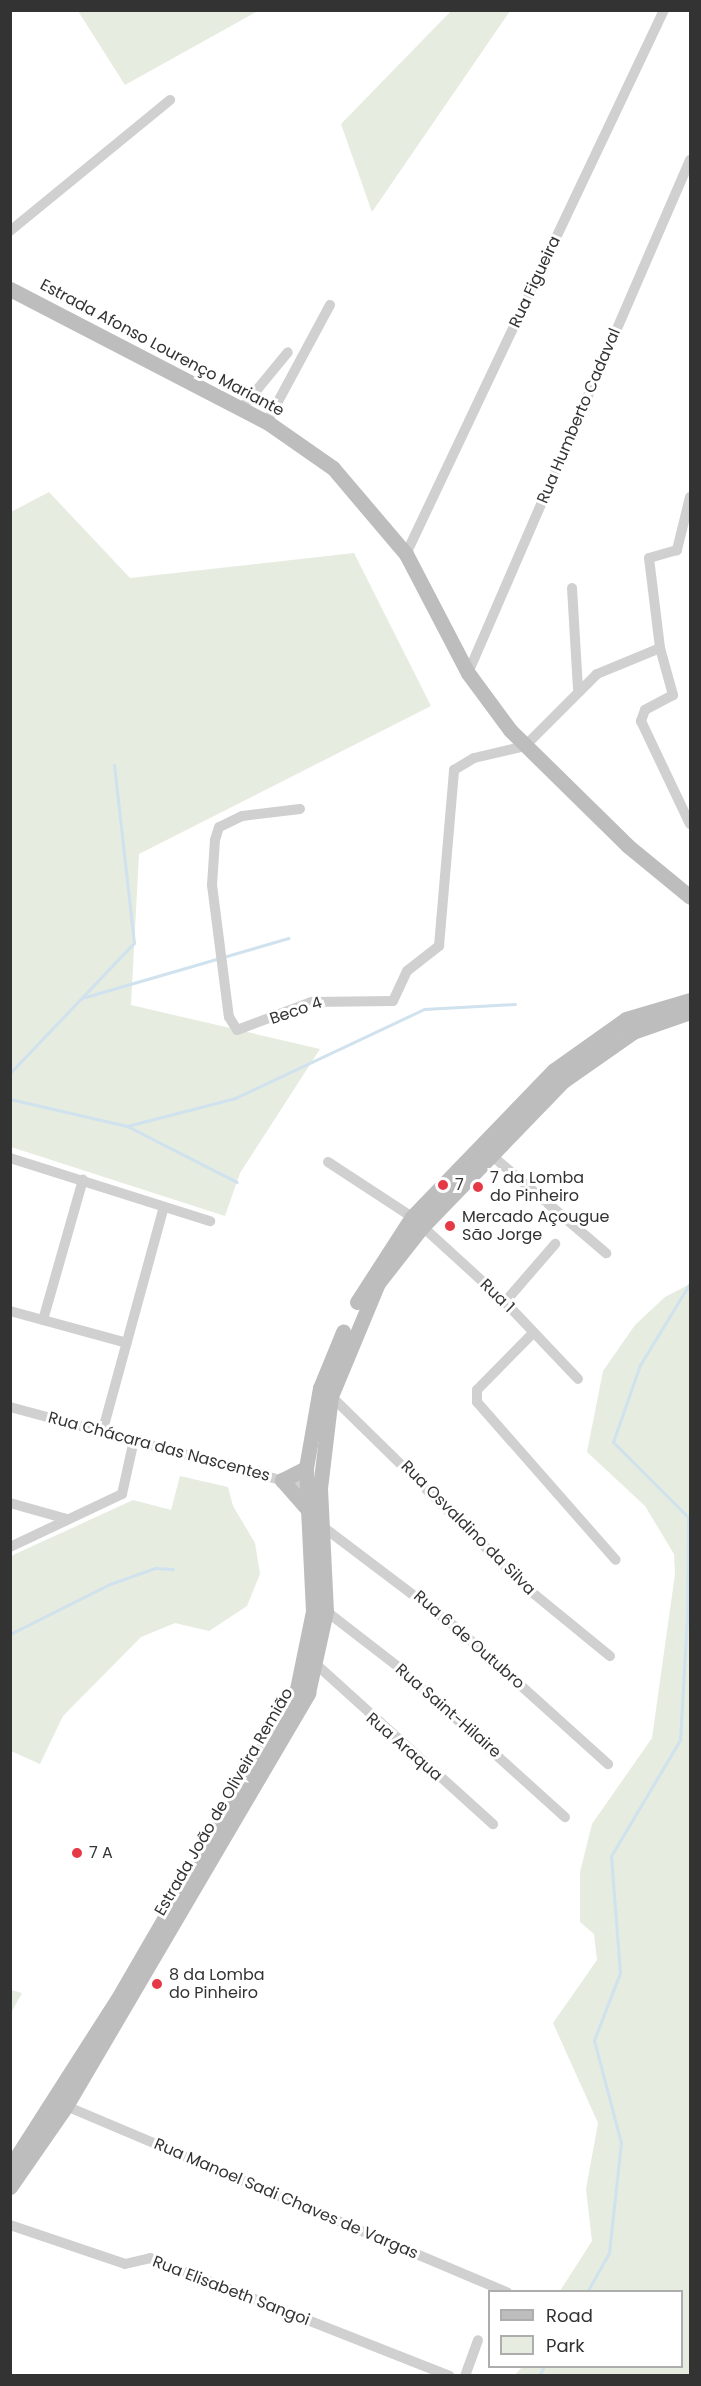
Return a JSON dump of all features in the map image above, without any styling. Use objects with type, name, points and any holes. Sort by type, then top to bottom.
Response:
[{"type":"main road","name":"Estrada Afonso Lourenço Mariante","points":[[10,289],[242,408],[267,422],[333,468],[406,554],[468,673],[525,747],[690,897]]},
{"type":"main road","name":"Estrada João de Oliveira Remião","points":[[10,2167],[117,2000],[282,1728],[308,1653],[313,1611],[306,1468],[320,1388],[369,1277],[417,1222],[473,1150],[595,1036],[626,1019],[690,1000]]},
{"type":"main road","name":"Estrada João de Oliveira Remião","points":[[10,2187],[66,2106],[318,1666],[326,1611],[320,1488],[331,1396],[378,1282],[417,1222],[587,1062],[633,1032],[690,1012]]},
{"type":"main road","points":[[325,1581],[307,1487],[331,1396]]},
{"type":"main road","points":[[306,1468],[282,1480],[309,1511]]},
{"type":"street","name":"Rua Figueira","points":[[406,554],[664,10]]},
{"type":"street","points":[[10,231],[170,100]]},
{"type":"street","name":"Rua Humberto Cadaval","points":[[468,673],[690,160]]},
{"type":"street","points":[[267,422],[330,305]]},
{"type":"street","points":[[242,408],[288,351]]},
{"type":"street","points":[[690,497],[677,550],[650,558],[660,648],[673,695],[645,710],[641,721],[690,824]]},
{"type":"street","points":[[572,588],[578,689]]},
{"type":"street","points":[[525,747],[578,689],[618,662],[660,648]]},
{"type":"street","name":"Beco 4","points":[[300,809],[242,816],[219,827],[215,840],[212,885],[229,1017],[237,1030],[311,1002],[393,1001],[407,971],[439,946],[454,770],[474,758],[525,747]]},
{"type":"street","points":[[490,1154],[606,1253]]},
{"type":"street","points":[[10,1158],[210,1221]]},
{"type":"street","name":"Rua 1","points":[[328,1162],[417,1222],[505,1302],[578,1379]]},
{"type":"street","points":[[43,1320],[83,1180]]},
{"type":"street","points":[[102,1433],[164,1207]]},
{"type":"street","points":[[505,1302],[555,1244]]},
{"type":"street","points":[[10,1311],[127,1343]]},
{"type":"street","points":[[533,1333],[477,1390],[477,1402],[616,1560]]},
{"type":"street","name":"Rua Osvaldino da Silva","points":[[331,1396],[528,1589],[610,1656]]},
{"type":"street","name":"Rua Chácara das Nascentes","points":[[10,1407],[307,1487]]},
{"type":"street","points":[[10,1547],[126,1490],[134,1440]]},
{"type":"street","points":[[10,1503],[67,1519]]},
{"type":"street","name":"Rua 6 de Outubro","points":[[322,1526],[403,1583],[608,1764]]},
{"type":"street","name":"Rua Saint-Hilaire","points":[[326,1611],[401,1669],[565,1817]]},
{"type":"street","name":"Rua Araqua","points":[[318,1666],[493,1824]]},
{"type":"street","name":"Rua Manoel Sadi Chaves de Vargas","points":[[66,2106],[502,2290]]},
{"type":"street","name":"Rua Elisabeth Sangoi","points":[[10,2225],[125,2264],[150,2258],[450,2376]]},
{"type":"street","points":[[465,2376],[478,2340]]},
{"type":"green space","points":[[452,10],[510,11],[372,212],[341,124]]},
{"type":"green space","points":[[78,11],[258,11],[125,85]]},
{"type":"green space","points":[[49,492],[130,578],[354,553],[431,706],[139,854],[131,1005],[320,1049],[240,1173],[225,1216],[11,1147],[11,512]]},
{"type":"green space","points":[[690,1284],[690,2375],[515,2375],[521,2368],[683,2368],[683,2290],[561,2290],[592,2241],[586,2189],[598,2123],[553,2023],[597,1960],[594,1934],[580,1922],[580,1872],[592,1824],[652,1738],[675,1574],[674,1554],[645,1506],[587,1452],[603,1371],[635,1325],[665,1297]]},
{"type":"green space","points":[[180,1476],[228,1487],[233,1506],[255,1543],[260,1574],[247,1606],[209,1631],[175,1623],[141,1637],[63,1716],[40,1764],[11,1751],[11,1556],[133,1500],[171,1510]]},
{"type":"green space","points":[[10,1990],[22,1993],[11,2013]]},
{"type":"waterway","points":[[10,1073],[134,943],[114,765]]},
{"type":"waterway","points":[[82,998],[288,938]]},
{"type":"waterway","points":[[127,1126],[235,1098],[424,1009],[515,1004]]},
{"type":"waterway","points":[[10,1099],[127,1126],[237,1182]]},
{"type":"waterway","points":[[588,2290],[609,2253],[621,2143],[594,2040],[620,1973],[611,1856],[680,1740],[687,1620],[688,1517],[613,1442],[640,1365],[690,1283]]},
{"type":"waterway","points":[[10,1634],[110,1584],[155,1568],[173,1569]]},
{"type":"waterway","points":[[539,2376],[543,2368]]},
{"type":"place","name":"7","points":[[443,1185]]},
{"type":"place","name":"7 da Lomba do Pinheiro","points":[[478,1187]]},
{"type":"place","name":"Mercado Açougue São Jorge","points":[[450,1226]]},
{"type":"place","name":"7 A","points":[[77,1853]]},
{"type":"place","name":"8 da Lomba do Pinheiro","points":[[157,1984]]}]
